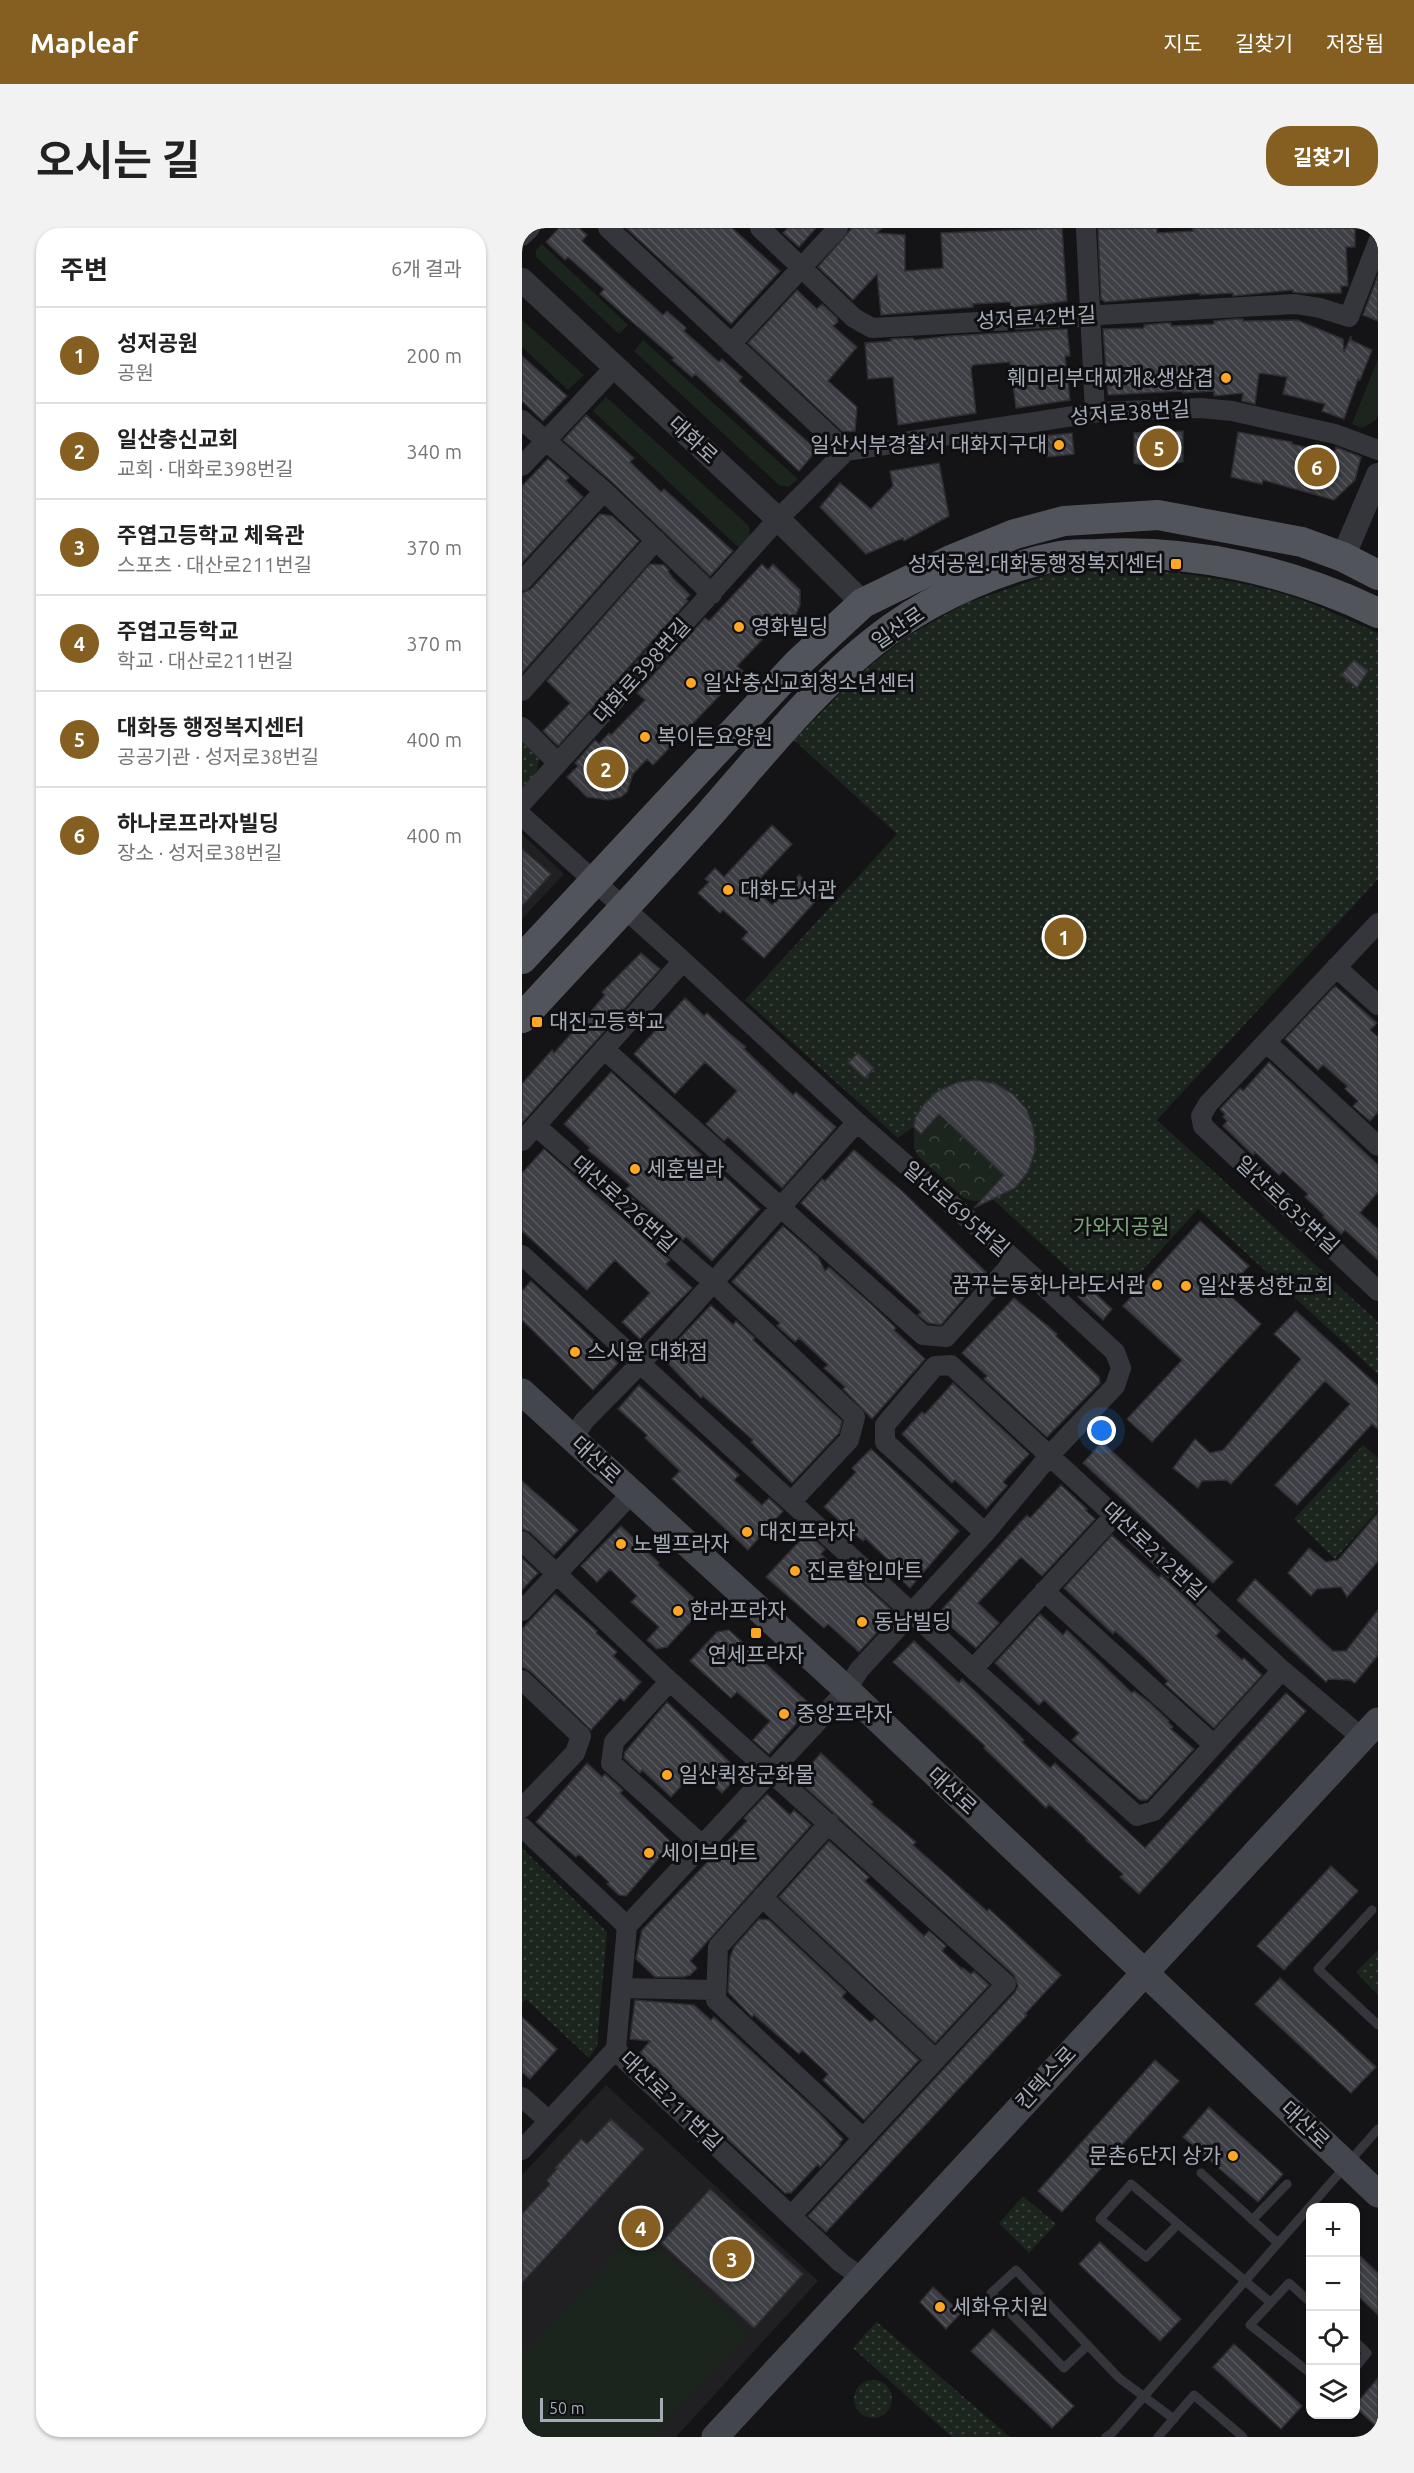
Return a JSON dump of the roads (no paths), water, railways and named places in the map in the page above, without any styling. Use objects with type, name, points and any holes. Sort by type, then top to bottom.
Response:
[{"type":"main road","name":"일산로","points":[[522,959],[798,663],[863,603],[961,555],[1015,534],[1064,521],[1158,515],[1302,542],[1343,557],[1378,574]]},
{"type":"main road","name":"일산로","points":[[522,1018],[795,718],[844,668],[893,628],[955,592],[1017,566],[1063,556],[1136,552],[1214,560],[1294,579],[1378,613]]},
{"type":"main road","name":"대산로","points":[[522,1392],[847,1690],[1378,2194]]},
{"type":"main road","name":"킨텍스로","points":[[715,2437],[1370,1729]]},
{"type":"street","points":[[522,236],[530,228]]},
{"type":"street","points":[[608,228],[846,451]]},
{"type":"street","name":"성저로42번길","points":[[760,228],[854,318],[872,328],[1295,304],[1320,308],[1349,317],[1378,242]]},
{"type":"street","points":[[731,344],[838,228]]},
{"type":"street","points":[[1086,228],[1095,413]]},
{"type":"street","name":"대화로","points":[[522,280],[778,519],[863,603]]},
{"type":"street","points":[[522,465],[614,368]]},
{"type":"street","name":"성저로38번길","points":[[846,451],[1095,413],[1201,408],[1232,411],[1335,434],[1378,450]]},
{"type":"street","points":[[522,420],[604,491],[712,594]]},
{"type":"street","name":"대화로398번길","points":[[522,803],[778,519],[846,451]]},
{"type":"street","points":[[1343,557],[1378,476]]},
{"type":"street","points":[[522,581],[604,491]]},
{"type":"street","points":[[522,691],[656,540]]},
{"type":"street","points":[[522,728],[558,763]]},
{"type":"street","name":"일산로695번길","points":[[522,816],[684,961],[857,1122],[1015,1260],[1115,1352],[1121,1368],[1115,1386],[1050,1455],[985,1533],[859,1670],[847,1690]]},
{"type":"street","points":[[1378,923],[1266,1042],[1378,1146]]},
{"type":"street","points":[[522,1141],[684,961]]},
{"type":"street","points":[[1336,967],[1378,1005]]},
{"type":"street","name":"일산로635번길","points":[[1266,1042],[1208,1104],[1202,1116],[1203,1126],[1378,1291]]},
{"type":"street","points":[[604,1049],[923,1335],[945,1337],[1015,1260]]},
{"type":"street","points":[[573,1439],[584,1421],[640,1364],[857,1122]]},
{"type":"street","name":"대산로226번길","points":[[536,1126],[713,1282],[855,1417],[849,1440],[794,1505]]},
{"type":"street","points":[[522,1255],[973,1669],[1137,1816],[1154,1811],[1282,1670]]},
{"type":"street","name":"대산로212번길","points":[[985,1533],[885,1442],[885,1425],[935,1366],[951,1365],[1282,1670],[1370,1729]]},
{"type":"street","points":[[522,1611],[632,1493]]},
{"type":"street","points":[[973,1669],[1115,1515]]},
{"type":"street","points":[[522,1541],[670,1681],[1006,1984],[792,2215]]},
{"type":"street","points":[[1044,1591],[1214,1745]]},
{"type":"street","points":[[522,1680],[581,1736],[575,1753],[522,1808]]},
{"type":"street","points":[[670,1681],[614,1742],[611,1763],[702,1845]]},
{"type":"street","points":[[522,1827],[627,1926],[847,1690]]},
{"type":"street","points":[[829,1823],[718,1947],[716,2000],[863,2138]]},
{"type":"street","points":[[762,1897],[935,2060]]},
{"type":"street","name":"대산로211번길","points":[[627,1926],[616,2049],[627,2062],[840,2262],[862,2278]]},
{"type":"street","points":[[622,1988],[715,1990]]},
{"type":"street","points":[[522,2150],[616,2049]]},
{"type":"street","points":[[522,2097],[549,2121]]},
{"type":"lane","points":[[1372,1910],[1318,1969],[1378,2025]]},
{"type":"lane","points":[[1106,2437],[1112,2433],[1378,2129]]},
{"type":"lane","points":[[1201,2173],[1278,2243]]},
{"type":"lane","points":[[1178,2224],[1146,2257],[1100,2219],[1131,2184],[1270,2302]]},
{"type":"lane","points":[[1252,2220],[1287,2184]]},
{"type":"lane","points":[[1088,2345],[1064,2368],[991,2293],[1016,2270],[1088,2345],[1119,2378],[1174,2419]]},
{"type":"lane","points":[[1306,2298],[1289,2283],[1250,2325],[1306,2369]]},
{"type":"lane","points":[[1360,2346],[1367,2353],[1360,2362]]},
{"type":"lane","points":[[1158,2437],[1194,2395],[1243,2437]]},
{"type":"place","name":"훼미리부대찌개&생삼겹","points":[[1226,378]]},
{"type":"place","name":"일산서부경찰서 대화지구대","points":[[1059,445]]},
{"type":"place","name":"대화동 행정복지센터","points":[[1159,448]]},
{"type":"place","name":"하나로프라자빌딩","points":[[1317,467]]},
{"type":"place","name":"성저공원.대화동행정복지센터","points":[[1176,564]]},
{"type":"place","name":"영화빌딩","points":[[739,627]]},
{"type":"place","name":"일산충신교회청소년센터","points":[[691,683]]},
{"type":"place","name":"복이든요양원","points":[[645,737]]},
{"type":"place","name":"일산충신교회","points":[[606,769]]},
{"type":"place","name":"대화도서관","points":[[728,890]]},
{"type":"place","name":"성저공원","points":[[1064,937]]},
{"type":"place","name":"대진고등학교","points":[[537,1022]]},
{"type":"place","name":"세훈빌라","points":[[635,1169]]},
{"type":"place","name":"꿈꾸는동화나라도서관","points":[[1157,1285]]},
{"type":"place","name":"일산풍성한교회","points":[[1186,1286]]},
{"type":"place","name":"스시윤 대화점","points":[[575,1352]]},
{"type":"place","name":"대진프라자","points":[[747,1532]]},
{"type":"place","name":"노벨프라자","points":[[621,1544]]},
{"type":"place","name":"진로할인마트","points":[[795,1571]]},
{"type":"place","name":"한라프라자","points":[[678,1611]]},
{"type":"place","name":"동남빌딩","points":[[862,1622]]},
{"type":"place","name":"연세프라자","points":[[756,1633]]},
{"type":"place","name":"중앙프라자","points":[[784,1714]]},
{"type":"place","name":"일산퀵장군화물","points":[[667,1775]]},
{"type":"place","name":"세이브마트","points":[[649,1853]]},
{"type":"place","name":"문촌6단지 상가","points":[[1233,2156]]},
{"type":"place","name":"주엽고등학교","points":[[641,2228]]},
{"type":"place","name":"주엽고등학교 체육관","points":[[732,2259]]},
{"type":"place","name":"세화유치원","points":[[940,2307]]},
{"type":"park label","name":"가와지공원","points":[[1121,1227]]}]
